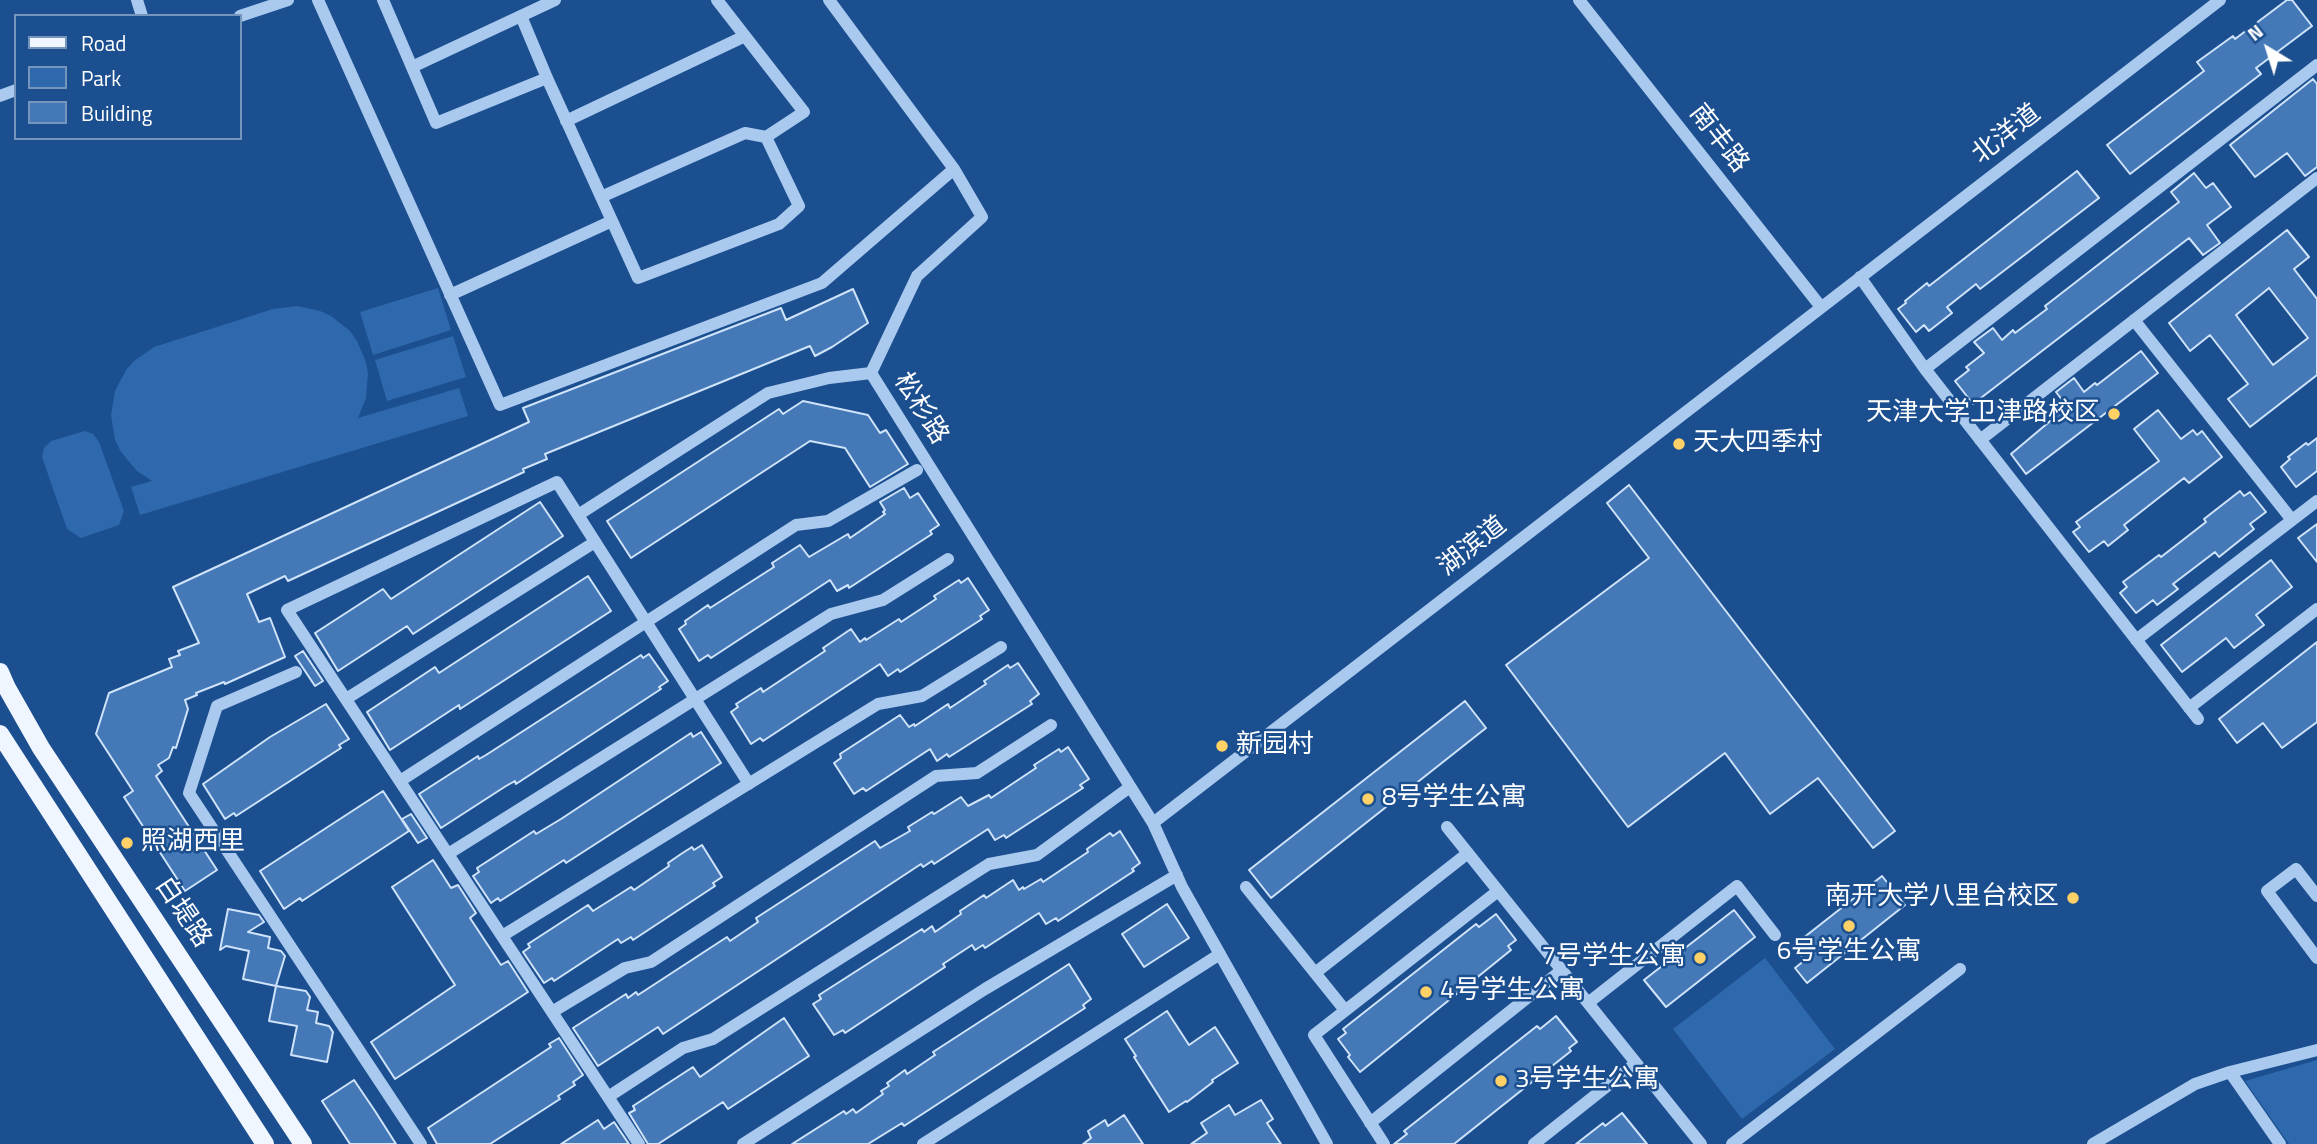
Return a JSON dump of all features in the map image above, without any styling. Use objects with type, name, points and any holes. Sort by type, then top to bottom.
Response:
[{"type":"main road","name":"白堤路","points":[[2,684],[41,748],[303,1144]]},
{"type":"main road","name":"白堤路","points":[[0,734],[265,1144]]},
{"type":"street","points":[[242,15],[288,0]]},
{"type":"street","points":[[318,0],[500,405],[822,283],[954,169]]},
{"type":"street","points":[[383,0],[436,123],[547,78]]},
{"type":"street","points":[[412,67],[555,0]]},
{"type":"street","points":[[601,197],[745,133],[766,137],[804,111],[717,0]]},
{"type":"street","name":"松杉路","points":[[829,0],[954,169],[982,217],[918,276],[871,373],[1153,822],[1177,876],[1327,1144]]},
{"type":"street","name":"南丰路","points":[[1579,0],[1821,307]]},
{"type":"street","name":"北洋道","points":[[1821,307],[2220,0]]},
{"type":"street","points":[[521,16],[638,278],[779,224],[799,206],[766,137]]},
{"type":"street","points":[[566,121],[746,36]]},
{"type":"street","points":[[1925,369],[2317,65]]},
{"type":"street","points":[[1980,440],[2317,178]]},
{"type":"street","points":[[450,295],[612,221]]},
{"type":"street","points":[[1860,277],[1925,369],[2198,719]]},
{"type":"street","name":"湖滨道","points":[[1153,822],[1821,307]]},
{"type":"street","points":[[2134,320],[2292,520]]},
{"type":"street","points":[[578,515],[768,393],[829,378],[871,373]]},
{"type":"street","points":[[400,781],[796,525],[828,521],[917,470]]},
{"type":"street","points":[[639,1144],[287,610],[557,482],[749,784]]},
{"type":"street","points":[[2136,640],[2317,501]]},
{"type":"street","points":[[346,699],[595,542]]},
{"type":"street","points":[[448,854],[831,614],[883,600],[948,559]]},
{"type":"street","points":[[2189,708],[2317,609]]},
{"type":"street","points":[[502,936],[878,704],[922,696],[1001,647]]},
{"type":"street","points":[[296,672],[217,706],[189,793],[421,1144]]},
{"type":"street","points":[[552,1012],[625,968],[651,962],[936,776],[977,774],[1051,725]]},
{"type":"street","points":[[608,1097],[683,1048],[713,1040],[989,863],[1037,855],[1130,787]]},
{"type":"street","points":[[1447,827],[1701,1144]]},
{"type":"street","points":[[1315,974],[1468,853]]},
{"type":"street","points":[[2317,896],[2296,869],[2267,891],[2317,958]]},
{"type":"street","points":[[743,1144],[985,989],[1177,876]]},
{"type":"street","points":[[1588,1003],[1737,886],[1775,935]]},
{"type":"street","points":[[1246,887],[1344,1009]]},
{"type":"street","points":[[1384,1144],[1314,1035],[1498,891]]},
{"type":"street","points":[[923,1144],[1220,954]]},
{"type":"street","points":[[1732,1144],[1960,969]]},
{"type":"street","points":[[1370,1123],[1562,970]]},
{"type":"street","points":[[2093,1144],[2195,1084],[2230,1072],[2317,1050]]},
{"type":"street","points":[[1534,1144],[1636,1063]]},
{"type":"street","points":[[2230,1072],[2280,1144]]},
{"type":"green space","points":[[438,288],[451,330],[373,355],[360,312]]},
{"type":"green space","points":[[297,306],[331,316],[350,331],[357,341],[368,374],[366,398],[358,418],[459,388],[468,416],[140,515],[131,487],[152,481],[137,471],[121,452],[115,440],[111,415],[115,391],[126,370],[154,347],[273,309]]},
{"type":"green space","points":[[453,336],[466,377],[387,401],[375,360]]},
{"type":"green space","points":[[85,431],[93,434],[99,442],[124,511],[119,525],[81,538],[67,529],[42,457],[44,448],[51,441]]},
{"type":"green space","points":[[1765,958],[1835,1049],[1742,1119],[1673,1029]]},
{"type":"green space","points":[[2317,1060],[2317,1144],[2289,1144],[2245,1081]]},
{"type":"building","points":[[2287,0],[2292,0],[2312,26],[2256,68],[2261,74],[2130,174],[2107,145],[2204,71],[2197,62],[2233,36],[2235,39]]},
{"type":"building","points":[[2313,79],[2317,84],[2317,167],[2305,176],[2287,153],[2255,177],[2230,145]]},
{"type":"building","points":[[2077,171],[2099,198],[1980,289],[1976,284],[1947,307],[1952,313],[1929,331],[1924,325],[1916,332],[1898,309],[1905,301],[1927,283],[1929,286]]},
{"type":"building","points":[[2194,173],[2206,188],[2213,183],[2231,207],[2207,225],[2220,243],[2203,255],[2189,238],[1973,404],[1955,381],[1969,370],[1966,367],[1984,353],[1974,342],[1993,328],[2002,340],[2047,309],[2045,306],[2179,202],[2171,192]]},
{"type":"building","points":[[2287,230],[2309,257],[2294,269],[2317,299],[2317,375],[2250,427],[2228,399],[2248,384],[2210,335],[2190,351],[2169,323]],"holes":[[[2269,288],[2308,338],[2273,365],[2236,315]]]},
{"type":"building","points":[[853,289],[868,323],[815,356],[810,346],[545,454],[547,459],[523,469],[524,472],[288,581],[285,576],[247,594],[259,622],[270,618],[285,657],[185,700],[188,709],[176,748],[173,747],[169,758],[158,765],[162,771],[156,776],[217,870],[185,891],[124,797],[133,791],[96,734],[109,693],[172,667],[169,659],[180,655],[178,651],[199,643],[173,587],[529,422],[523,408],[781,308],[786,320]]},
{"type":"building","points":[[2141,351],[2158,373],[2026,474],[2011,454],[2066,405],[2056,392],[2074,378],[2084,392]]},
{"type":"building","points":[[803,401],[868,415],[880,433],[886,430],[908,464],[870,487],[845,448],[810,441],[631,558],[607,521],[779,409],[783,414]]},
{"type":"building","points":[[2158,410],[2181,439],[2193,430],[2197,435],[2202,431],[2222,457],[2189,483],[2184,478],[2124,525],[2128,530],[2108,546],[2104,541],[2089,552],[2073,532],[2080,527],[2076,522],[2159,461],[2134,429]]},
{"type":"building","points":[[2317,438],[2317,471],[2296,487],[2281,467],[2290,459],[2288,457]]},
{"type":"building","points":[[1629,485],[1895,831],[1873,848],[1818,778],[1770,814],[1725,753],[1628,827],[1506,665],[1649,558],[1607,503]]},
{"type":"building","points":[[904,488],[910,498],[918,493],[939,525],[930,531],[932,534],[849,588],[848,585],[837,591],[830,580],[711,658],[708,655],[699,661],[679,629],[686,624],[685,621],[774,567],[772,563],[800,545],[809,557],[848,534],[850,538],[885,514],[880,502]]},
{"type":"building","points":[[2240,491],[2244,496],[2250,492],[2266,512],[2250,524],[2254,529],[2219,557],[2215,552],[2173,584],[2178,589],[2157,605],[2153,600],[2136,613],[2120,593],[2127,587],[2123,582],[2206,522],[2204,519]]},
{"type":"building","points":[[540,502],[563,536],[413,634],[407,626],[338,671],[315,633],[383,589],[391,599]]},
{"type":"building","points":[[2317,524],[2317,562],[2298,538]]},
{"type":"building","points":[[2271,560],[2292,587],[2256,615],[2264,625],[2234,648],[2226,638],[2182,672],[2161,645]]},
{"type":"building","points":[[588,576],[611,611],[460,709],[459,705],[390,750],[367,712],[435,667],[439,673]]},
{"type":"building","points":[[968,578],[989,610],[980,616],[982,619],[900,672],[898,669],[888,676],[880,664],[763,741],[760,738],[751,744],[731,712],[738,707],[736,704],[761,688],[763,692],[825,651],[823,648],[851,629],[860,642],[865,638],[866,640],[899,619],[901,622],[959,580],[961,583]]},
{"type":"building","points":[[2317,642],[2317,722],[2282,748],[2263,723],[2237,743],[2219,719]]},
{"type":"building","points":[[303,651],[323,681],[315,686],[295,656]]},
{"type":"building","points":[[649,654],[668,681],[659,687],[661,689],[516,784],[515,781],[506,786],[441,828],[419,794],[478,756],[479,759],[486,755],[641,655],[643,658]]},
{"type":"building","points":[[1018,663],[1039,694],[1030,701],[1032,704],[949,757],[947,754],[937,761],[930,749],[866,791],[863,788],[854,794],[834,763],[841,758],[840,754],[900,715],[909,727],[914,724],[915,726],[948,704],[950,708],[986,684],[984,681],[1008,665],[1010,668]]},
{"type":"building","name":"8号学生公寓","points":[[1465,701],[1486,728],[1271,898],[1249,870]]},
{"type":"building","points":[[326,704],[349,739],[339,745],[341,748],[236,816],[234,813],[225,819],[203,784],[270,737]]},
{"type":"building","points":[[701,732],[721,763],[566,863],[564,860],[500,901],[498,898],[491,903],[473,876],[479,872],[477,868],[534,831],[536,834],[561,819],[691,733],[693,737]]},
{"type":"building","points":[[1068,747],[1089,779],[1080,785],[1083,788],[1006,838],[1004,835],[995,840],[988,829],[934,864],[932,861],[923,867],[921,864],[663,1034],[658,1027],[598,1066],[573,1028],[626,994],[628,998],[636,992],[638,995],[727,937],[730,941],[758,922],[756,918],[875,841],[880,848],[910,831],[908,827],[961,797],[968,806],[989,795],[991,798],[1036,768],[1034,765],[1059,749],[1061,752]]},
{"type":"building","points":[[383,791],[409,831],[302,901],[300,898],[284,909],[260,871]]},
{"type":"building","points":[[411,814],[427,838],[418,843],[402,819]]},
{"type":"building","points":[[1120,831],[1140,863],[1132,869],[1134,871],[1058,921],[1056,918],[1046,924],[1039,913],[985,948],[983,945],[975,950],[972,945],[943,964],[945,967],[845,1033],[843,1030],[834,1035],[813,1004],[821,999],[819,995],[922,929],[924,932],[932,926],[935,932],[984,895],[986,898],[1013,880],[1019,890],[1041,879],[1043,882],[1088,852],[1087,849],[1110,833],[1113,836]]},
{"type":"building","points":[[702,845],[722,877],[713,883],[715,886],[633,940],[631,937],[621,943],[618,939],[554,981],[552,978],[544,983],[523,952],[530,947],[528,944],[588,905],[593,911],[631,887],[634,890],[669,866],[668,863],[681,854],[692,847],[694,850]]},
{"type":"building","points":[[433,860],[451,888],[458,885],[476,913],[470,918],[501,965],[508,961],[528,992],[395,1079],[371,1042],[455,985],[392,887]]},
{"type":"building","name":"6号学生公寓","points":[[1882,876],[1905,905],[1807,983],[1795,968],[1805,960],[1793,946]]},
{"type":"building","points":[[1167,904],[1189,938],[1144,967],[1122,934]]},
{"type":"building","points":[[228,909],[259,915],[264,922],[248,932],[270,937],[268,948],[281,951],[285,956],[276,986],[243,979],[249,951],[226,946],[220,950]]},
{"type":"building","name":"7号学生公寓","points":[[1734,910],[1755,937],[1666,1007],[1644,980]]},
{"type":"building","name":"4号学生公寓","points":[[1496,914],[1516,940],[1508,946],[1511,950],[1360,1072],[1338,1039],[1346,1033],[1343,1029],[1476,924],[1479,927]]},
{"type":"building","points":[[1069,964],[1091,999],[1083,1005],[1085,1008],[904,1126],[902,1123],[868,1144],[792,1144],[844,1111],[846,1114],[853,1109],[856,1113],[883,1094],[881,1091],[889,1086],[887,1083],[905,1070],[907,1074],[935,1055],[933,1052]]},
{"type":"building","points":[[276,986],[306,991],[310,997],[307,1010],[318,1012],[316,1023],[329,1026],[333,1032],[327,1062],[291,1055],[297,1026],[269,1021]]},
{"type":"building","points":[[1167,1011],[1189,1045],[1215,1027],[1238,1063],[1212,1080],[1213,1082],[1187,1102],[1169,1112],[1125,1039]]},
{"type":"building","name":"3号学生公寓","points":[[1556,1016],[1577,1042],[1569,1048],[1571,1051],[1454,1144],[1394,1144],[1407,1134],[1404,1131],[1537,1026],[1540,1029]]},
{"type":"building","points":[[784,1018],[809,1056],[728,1109],[723,1102],[658,1144],[648,1144],[629,1113],[635,1110],[633,1106],[693,1067],[700,1077]]},
{"type":"building","points":[[559,1038],[583,1075],[573,1082],[575,1085],[558,1096],[560,1099],[490,1144],[437,1144],[428,1128],[551,1047],[549,1044]]},
{"type":"building","points":[[354,1080],[396,1144],[350,1144],[322,1101]]},
{"type":"building","points":[[1261,1100],[1273,1119],[1267,1123],[1281,1144],[1191,1144],[1207,1133],[1201,1123],[1229,1105],[1235,1115]]},
{"type":"building","points":[[1622,1113],[1647,1144],[1576,1144],[1603,1123],[1605,1126]]},
{"type":"building","points":[[1124,1115],[1143,1144],[1083,1144],[1091,1138],[1088,1131],[1105,1120],[1108,1126]]},
{"type":"building","points":[[598,1120],[604,1129],[614,1122],[629,1144],[561,1144]]},
{"type":"place","name":"天津大学卫津路校区","points":[[2114,414]]},
{"type":"place","name":"天大四季村","points":[[1679,444]]},
{"type":"place","name":"新园村","points":[[1222,746]]},
{"type":"place","name":"8号学生公寓","points":[[1368,799]]},
{"type":"place","name":"照湖西里","points":[[127,843]]},
{"type":"place","name":"南开大学八里台校区","points":[[2073,898]]},
{"type":"place","name":"6号学生公寓","points":[[1849,926]]},
{"type":"place","name":"7号学生公寓","points":[[1700,958]]},
{"type":"place","name":"4号学生公寓","points":[[1426,992]]},
{"type":"place","name":"3号学生公寓","points":[[1501,1081]]}]
